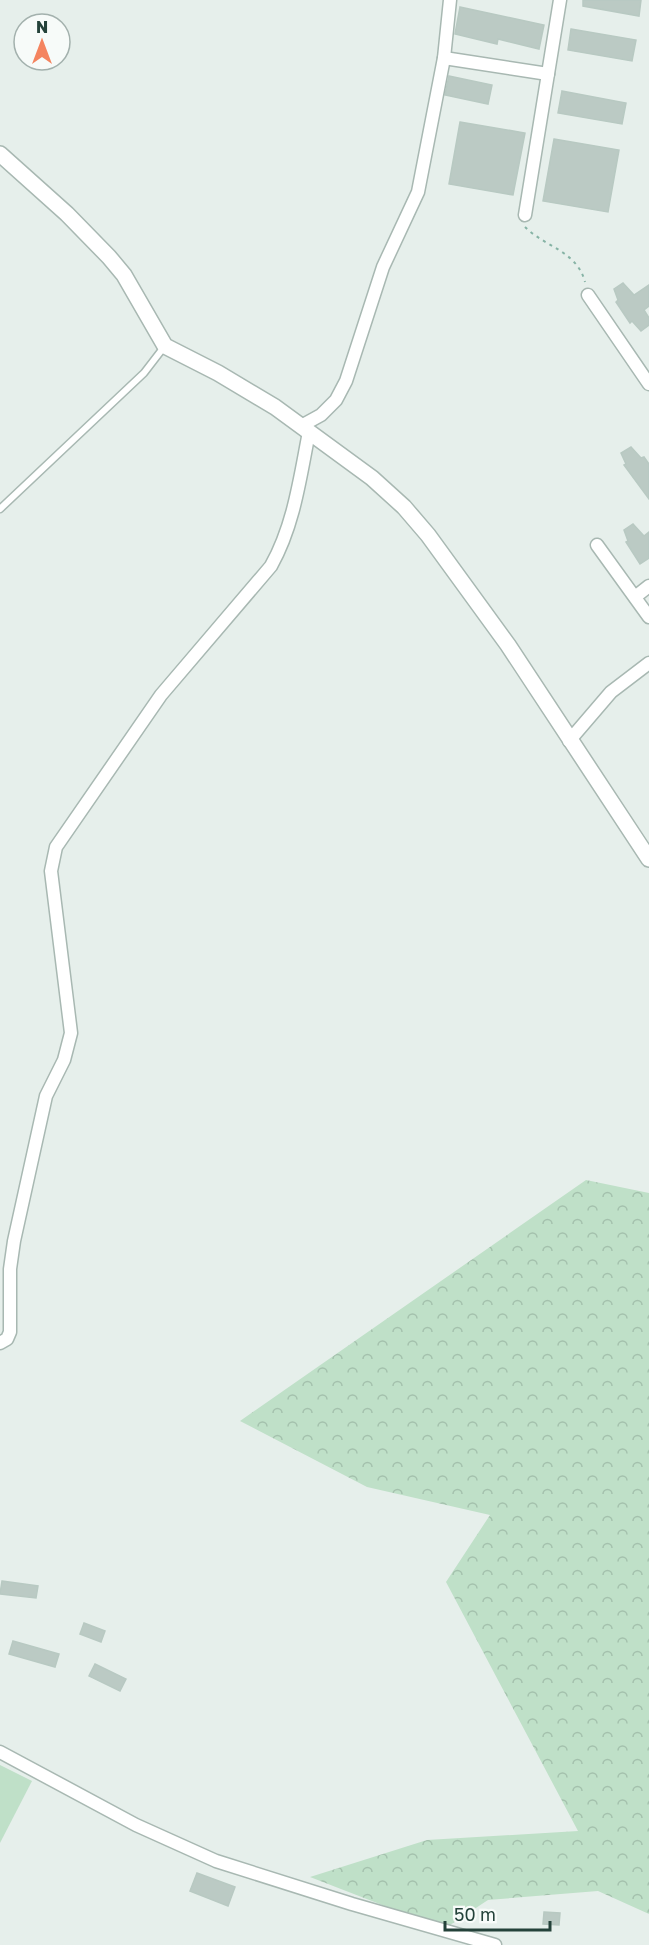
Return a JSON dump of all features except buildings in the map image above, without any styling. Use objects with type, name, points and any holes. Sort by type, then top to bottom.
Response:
[{"type":"street","points":[[0,1343],[8,1339],[10,1332],[10,1269],[39,1123],[46,1096],[64,1060],[71,1033],[51,871],[56,847],[161,695],[271,566],[281,547],[294,504],[305,429],[336,400],[346,381],[383,267],[418,192],[444,58],[450,0]]},
{"type":"street","points":[[525,215],[560,0]]},
{"type":"street","points":[[444,58],[548,74]]},
{"type":"street","points":[[0,154],[67,214],[110,258],[124,275],[165,346],[218,373],[305,429],[391,492],[414,518],[508,645],[569,741],[649,859]]},
{"type":"street","points":[[588,295],[649,384]]},
{"type":"street","points":[[597,545],[649,617]]},
{"type":"street","points":[[634,597],[649,586]]},
{"type":"street","points":[[569,741],[611,692],[649,663]]},
{"type":"street","points":[[0,1752],[136,1825],[216,1861],[352,1904],[495,1945]]},
{"type":"lane","points":[[0,509],[144,373],[165,346]]},
{"type":"path","points":[[525,215],[525,227],[536,237],[573,258],[582,269],[588,295]]},
{"type":"green space","points":[[586,1180],[649,1193],[649,1914],[598,1891],[488,1900],[444,1929],[310,1877],[427,1840],[578,1831],[446,1582],[490,1515],[367,1487],[240,1421]]},
{"type":"green space","points":[[0,1765],[32,1781],[0,1843]]}]
